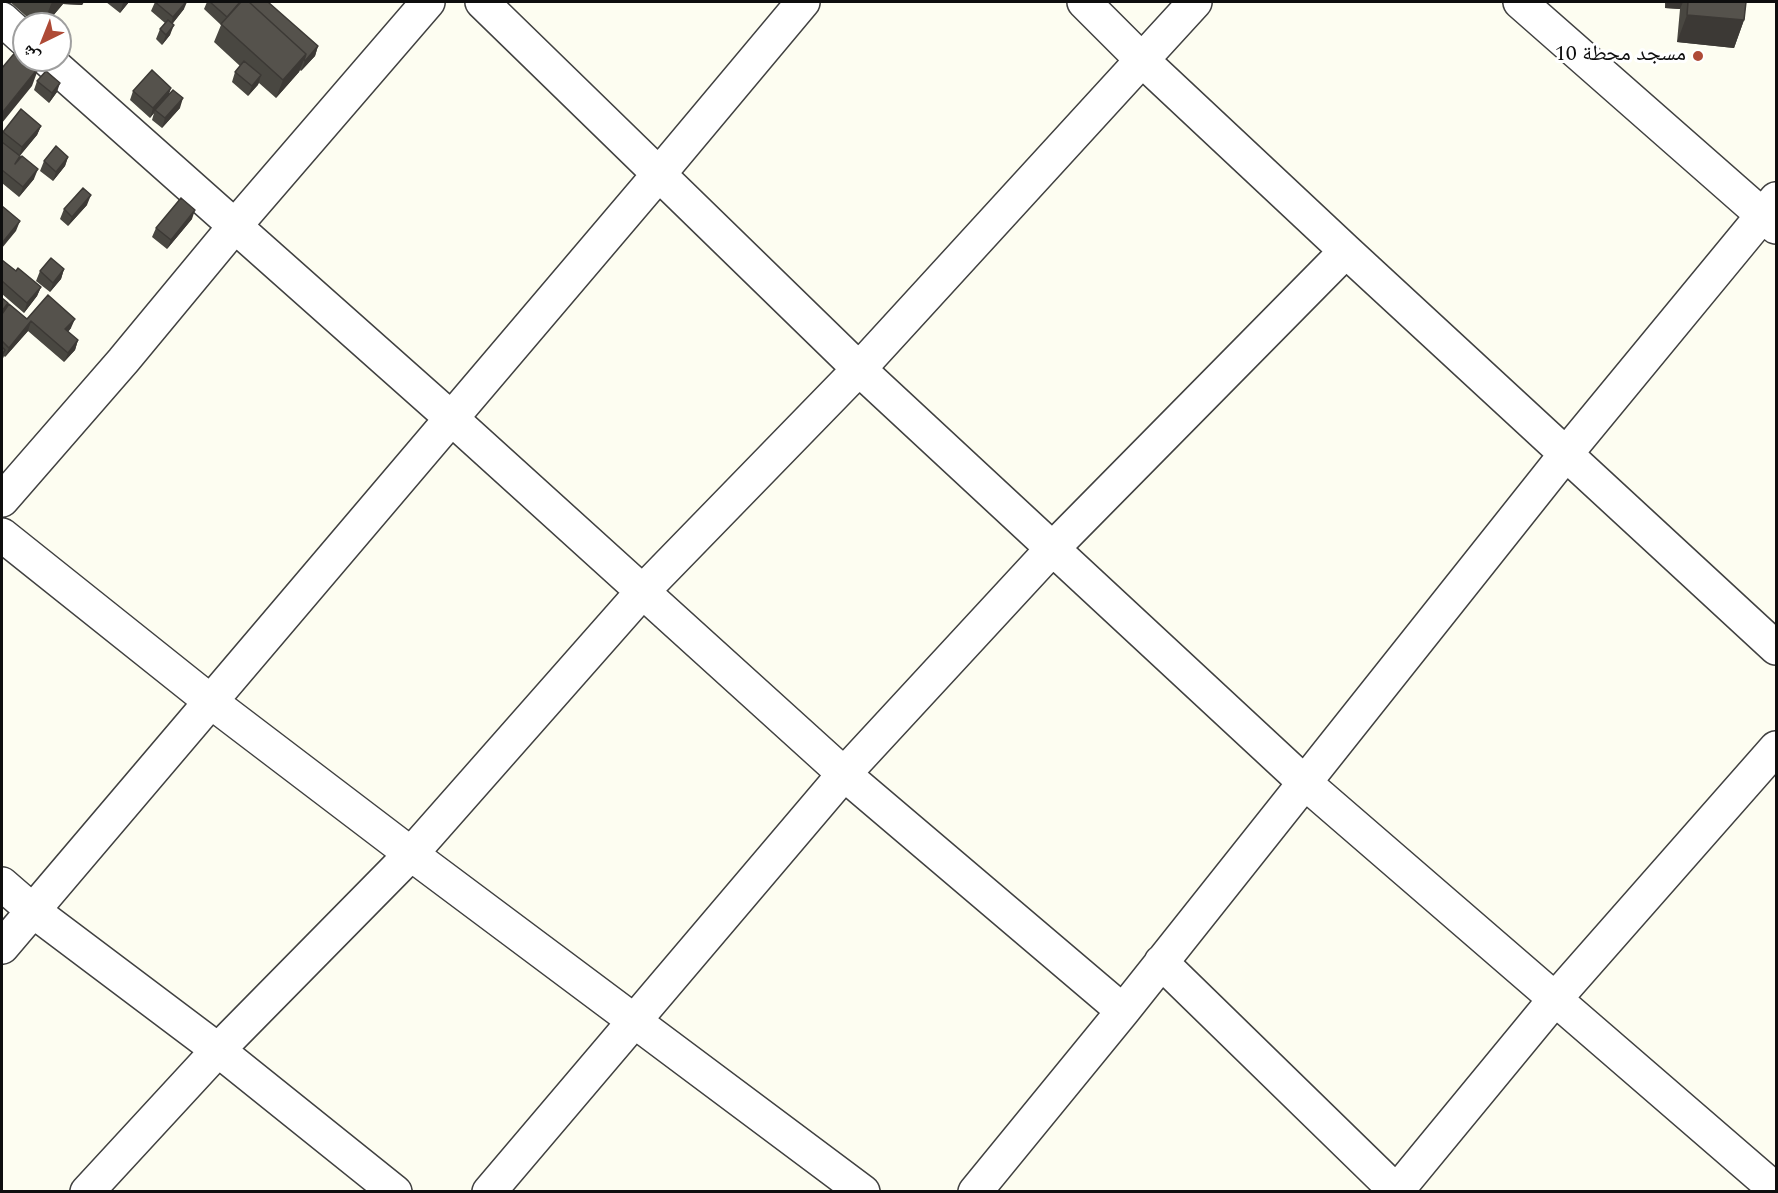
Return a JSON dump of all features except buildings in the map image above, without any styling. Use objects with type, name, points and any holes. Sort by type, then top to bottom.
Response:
[{"type":"street","points":[[2,500],[123,361],[234,226],[428,2]]},
{"type":"street","points":[[482,2],[859,369],[1304,782],[1776,1190]]},
{"type":"street","points":[[2,947],[803,2]]},
{"type":"street","points":[[1084,2],[1346,251],[1776,648]]},
{"type":"street","points":[[87,1191],[218,1050],[411,854],[643,591],[859,369],[1195,2]]},
{"type":"street","points":[[975,1191],[1123,1011],[1565,454],[1772,214],[1520,2]]},
{"type":"street","points":[[61,72],[451,418],[844,774],[1123,1011]]},
{"type":"street","points":[[489,1191],[844,774],[1052,549],[1346,251]]},
{"type":"street","points":[[2,535],[210,701],[863,1191]]},
{"type":"street","points":[[1161,962],[1396,1191],[1555,999],[1776,748]]},
{"type":"street","points":[[2,884],[32,910],[218,1050],[395,1191]]},
{"type":"place","name":"مسجد محطة 10","points":[[1698,56]]}]
